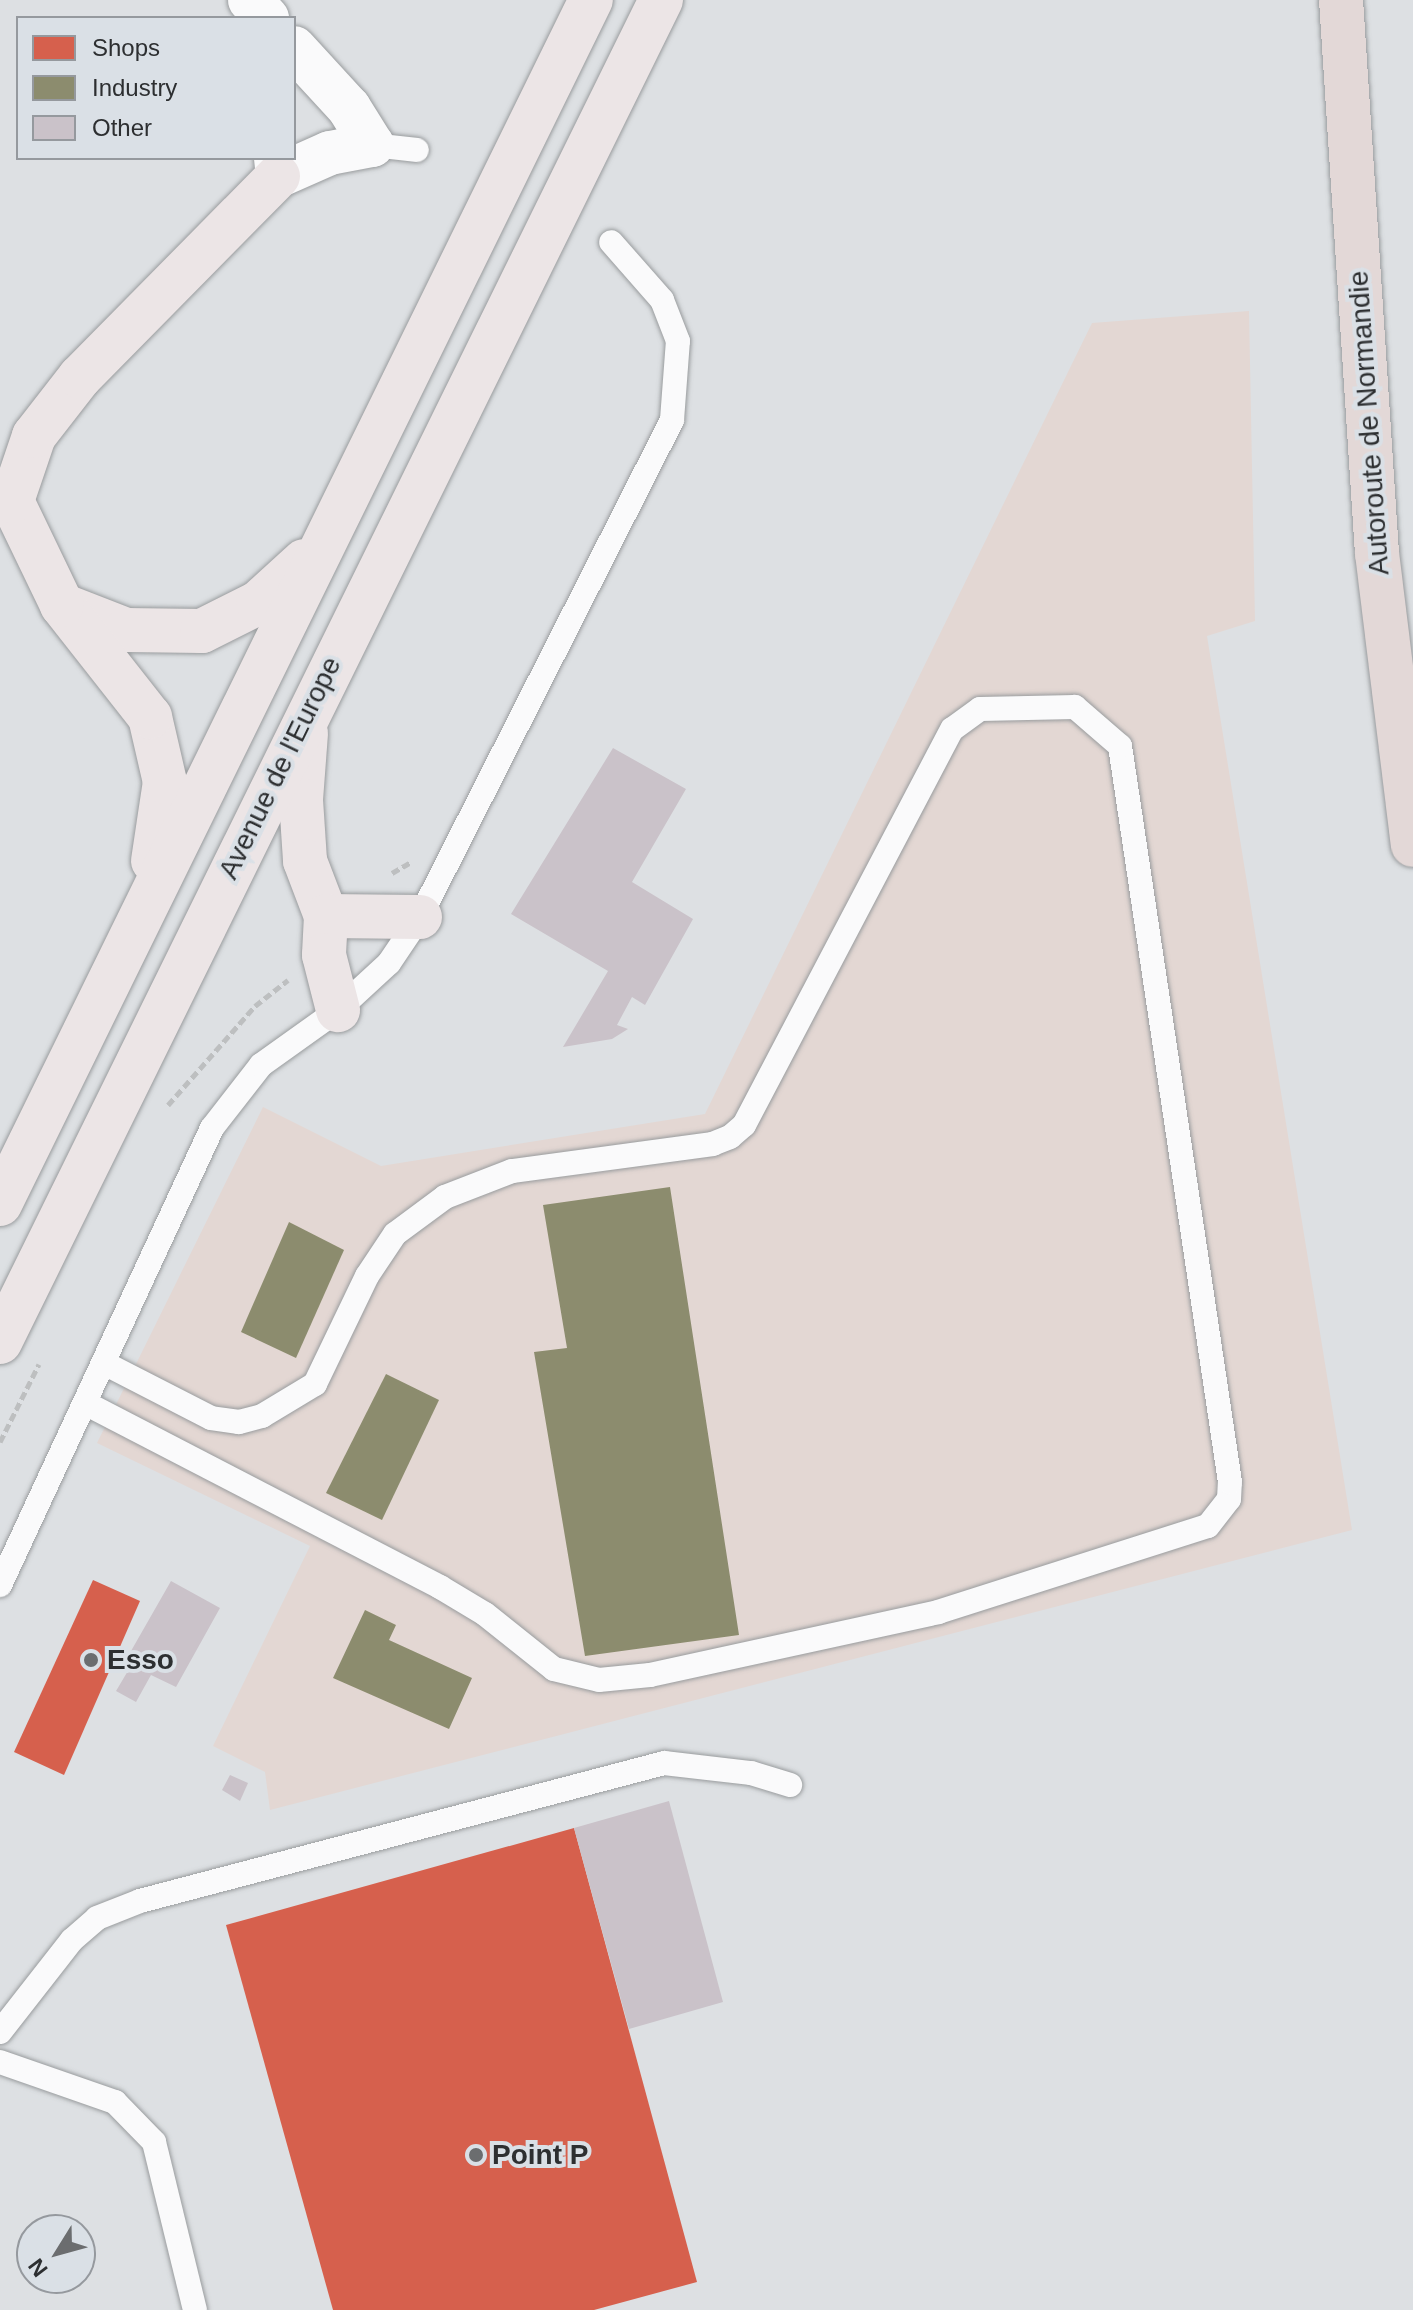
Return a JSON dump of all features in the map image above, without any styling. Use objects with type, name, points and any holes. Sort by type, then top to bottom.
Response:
[{"type":"highway","name":"Autoroute de Normandie","points":[[1341,0],[1377,553],[1413,845]]},
{"type":"main road","points":[[0,1204],[591,0]]},
{"type":"main road","name":"Avenue de l'Europe","points":[[0,1342],[308,708],[661,0]]},
{"type":"main road","points":[[150,896],[165,782],[150,717],[62,605],[12,501],[34,436],[80,377],[277,167]]},
{"type":"main road","points":[[62,605],[126,630],[202,631],[258,603],[323,542]]},
{"type":"main road","points":[[308,708],[301,800],[305,861],[326,916],[324,955],[338,1010]]},
{"type":"main road","points":[[326,916],[420,917]]},
{"type":"street","points":[[277,167],[372,145],[349,108],[296,50]]},
{"type":"lane","points":[[372,145],[417,150]]},
{"type":"lane","points":[[0,1585],[106,1364],[212,1128],[261,1065],[338,1010],[389,963],[420,917],[672,420],[678,341],[662,300],[611,242]]},
{"type":"lane","points":[[87,1404],[440,1587],[485,1614],[554,1669],[599,1680],[650,1675],[938,1612],[1208,1526],[1229,1499],[1230,1482],[1120,746],[1075,707],[980,709],[952,729],[744,1125],[730,1137],[713,1144],[512,1171],[445,1197],[395,1234],[367,1276],[315,1384],[262,1416],[239,1422],[211,1418],[106,1364]]},
{"type":"lane","points":[[0,2032],[72,1940],[97,1918],[140,1901],[664,1763],[751,1773],[790,1785]]},
{"type":"lane","points":[[0,2062],[115,2102],[154,2142],[195,2310]]},
{"type":"shaded area","points":[[1249,311],[1255,621],[1207,636],[1352,1530],[270,1810],[265,1772],[213,1746],[310,1546],[97,1443],[263,1107],[381,1166],[705,1114],[1092,323]]},
{"type":"building: Shops","points":[[93,1580],[140,1601],[64,1775],[14,1752]]},
{"type":"building: Shops","name":"Point P","points":[[574,1828],[697,2282],[594,2310],[333,2310],[226,1925]]},
{"type":"building: Industry","points":[[670,1187],[739,1635],[585,1656],[534,1352],[567,1348],[543,1205]]},
{"type":"building: Industry","points":[[289,1222],[344,1250],[296,1358],[241,1332]]},
{"type":"building: Industry","points":[[386,1374],[439,1400],[382,1520],[326,1493]]},
{"type":"building: Industry","points":[[365,1610],[396,1625],[389,1640],[472,1678],[449,1729],[333,1678]]},
{"type":"building: Other","points":[[613,748],[686,789],[632,882],[693,919],[645,1005],[632,997],[617,1025],[628,1029],[612,1039],[563,1047],[608,971],[511,914]]},
{"type":"building: Other","points":[[171,1581],[220,1608],[176,1687],[151,1675],[136,1702],[116,1691],[138,1654],[131,1651]]},
{"type":"building: Other","points":[[230,1775],[248,1783],[240,1801],[222,1790]]},
{"type":"building: Other","points":[[669,1801],[723,2002],[629,2029],[574,1828]]},
{"type":"place","name":"Esso","points":[[91,1660]]},
{"type":"place","name":"Point P","points":[[476,2155]]}]
